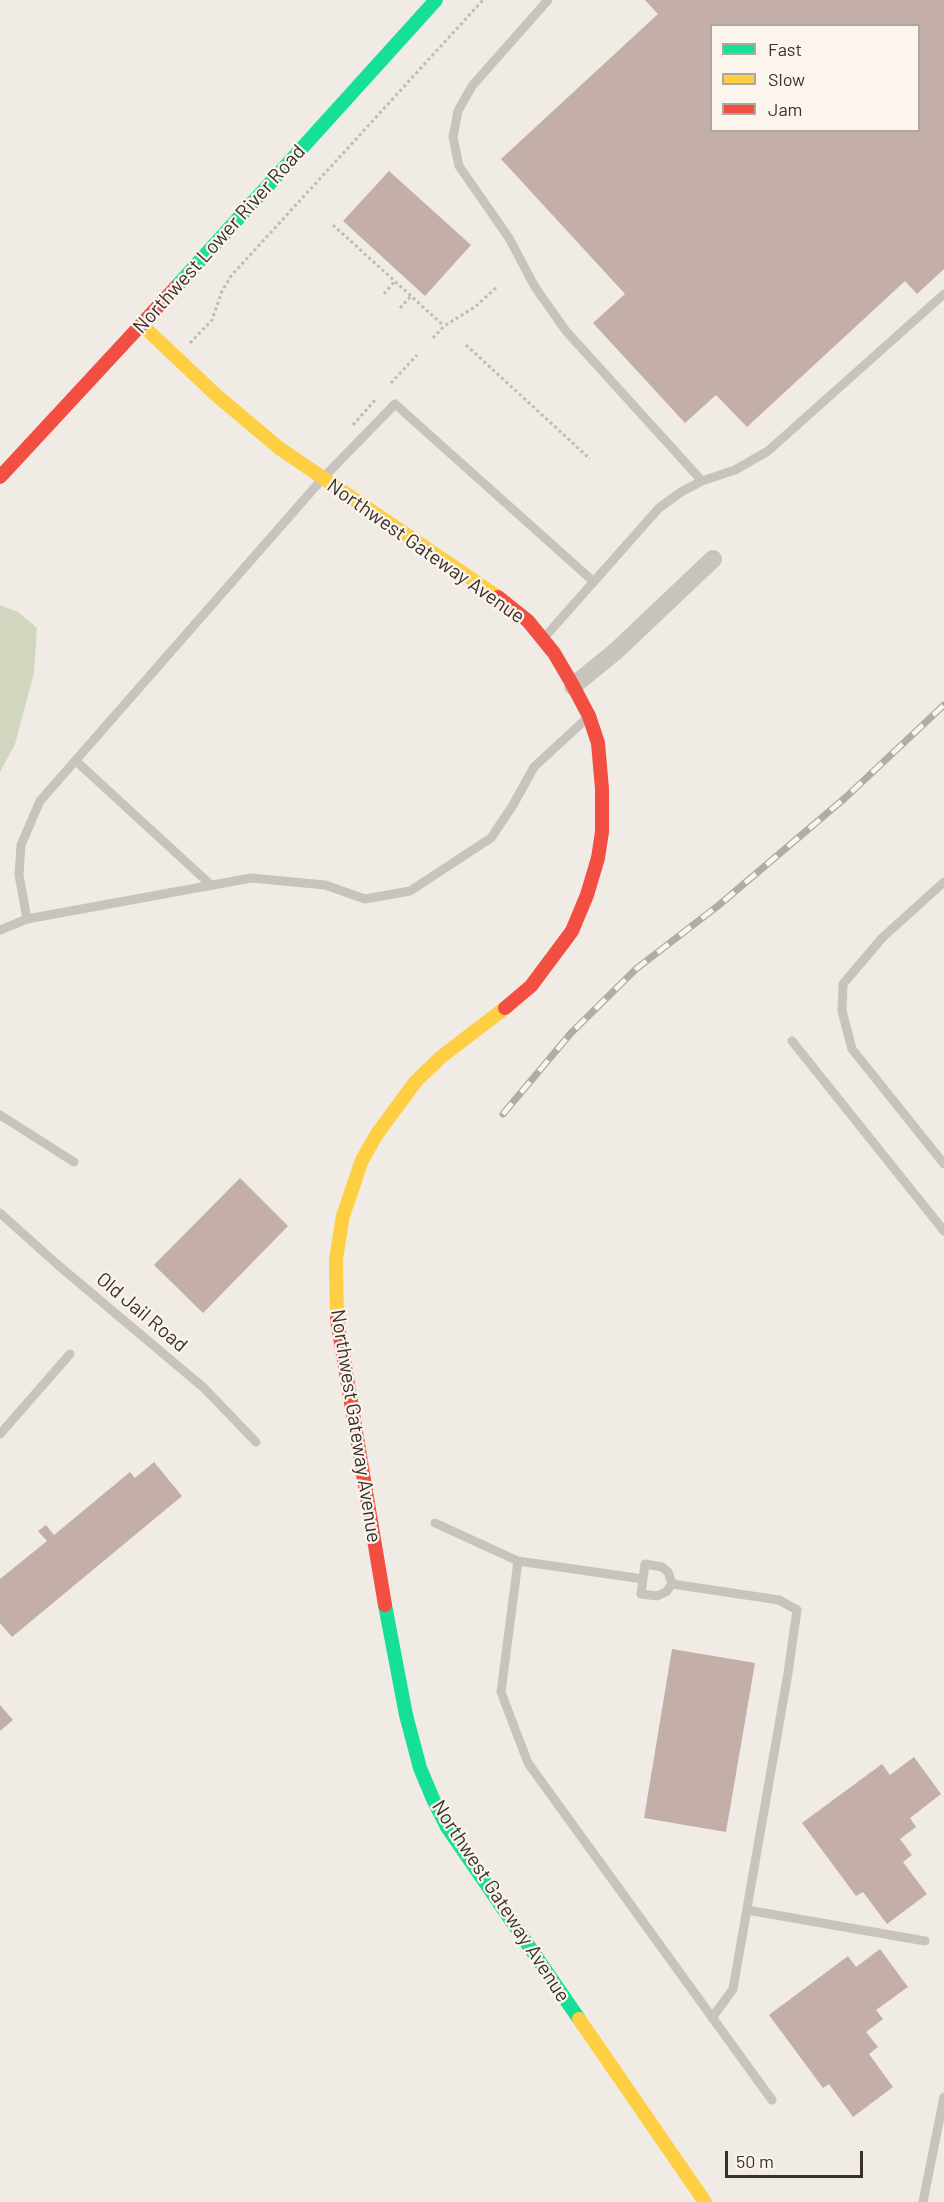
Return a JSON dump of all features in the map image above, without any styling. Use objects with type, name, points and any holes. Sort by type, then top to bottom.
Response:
[{"type":"street","name":"Northwest Lower River Road","points":[[0,477],[142,325],[436,0]]},
{"type":"street","name":"Northwest Gateway Avenue","points":[[142,325],[253,428],[505,602],[528,621],[543,639],[573,686],[589,716],[598,743],[602,789],[602,832],[588,895],[572,931],[531,986],[441,1057],[416,1081],[376,1134],[362,1160],[343,1216],[335,1281],[339,1337],[382,1588],[411,1740],[433,1799],[466,1855],[705,2202]]},
{"type":"street","points":[[573,686],[616,651],[713,559]]},
{"type":"lane","points":[[549,0],[472,86],[462,102],[453,137],[459,166],[509,238],[535,287],[566,331],[702,481]]},
{"type":"lane","points":[[543,639],[659,508],[681,492],[702,481],[735,470],[768,451],[944,294]]},
{"type":"lane","points":[[27,919],[19,875],[21,845],[40,801],[323,478],[395,404],[594,582]]},
{"type":"lane","points":[[0,930],[27,919],[251,878],[325,885],[365,899],[410,891],[491,838],[534,767],[589,716]]},
{"type":"lane","points":[[76,761],[211,885]]},
{"type":"lane","points":[[944,882],[882,938],[843,984],[842,1011],[852,1050],[944,1164]]},
{"type":"lane","points":[[792,1041],[944,1230]]},
{"type":"lane","points":[[0,1115],[74,1162]]},
{"type":"lane","name":"Old Jail Road","points":[[0,1213],[204,1388],[256,1442]]},
{"type":"lane","points":[[0,1434],[70,1354]]},
{"type":"lane","points":[[435,1523],[518,1561],[643,1579]]},
{"type":"lane","points":[[518,1561],[501,1692],[528,1763],[772,2100]]},
{"type":"lane","points":[[645,1564],[662,1567],[668,1572],[672,1584],[666,1592],[657,1596],[641,1594],[645,1564]]},
{"type":"lane","points":[[672,1584],[779,1600],[797,1610],[733,1989],[712,2018]]},
{"type":"lane","points":[[747,1910],[925,1941]]},
{"type":"lane","points":[[923,2202],[944,2097]]},
{"type":"path","name":"Northwest Lower River Road","points":[[177,356],[212,321],[222,291],[231,276],[483,0]]},
{"type":"path","points":[[333,225],[444,326]]},
{"type":"path","points":[[384,294],[395,281]]},
{"type":"path","points":[[433,338],[444,326],[475,307],[498,286]]},
{"type":"path","points":[[400,308],[411,296]]},
{"type":"path","points":[[466,345],[590,459]]},
{"type":"path","points":[[392,383],[417,355]]},
{"type":"path","points":[[361,416],[376,399]]},
{"type":"green space","points":[[0,605],[18,612],[37,628],[34,673],[15,744],[0,772]]},
{"type":"building","points":[[645,0],[944,0],[944,269],[917,294],[905,281],[747,427],[716,395],[685,423],[593,323],[625,294],[501,159],[658,14]]},
{"type":"building","points":[[389,171],[471,245],[425,296],[343,221]]},
{"type":"building","points":[[240,1178],[288,1226],[203,1313],[154,1265]]},
{"type":"building","points":[[154,1462],[182,1496],[12,1637],[0,1623],[0,1579],[47,1541],[38,1531],[46,1525],[54,1535],[130,1472],[135,1478]]},
{"type":"building","points":[[672,1649],[755,1663],[726,1832],[644,1818]]},
{"type":"building","points":[[0,1705],[13,1720],[0,1731]]},
{"type":"building","points":[[914,1757],[941,1794],[910,1818],[916,1827],[900,1839],[912,1855],[903,1862],[927,1894],[887,1924],[863,1892],[856,1896],[802,1823],[882,1764],[890,1775]]},
{"type":"building","points":[[880,1949],[908,1987],[876,2010],[883,2019],[866,2032],[878,2047],[869,2054],[893,2087],[853,2117],[829,2084],[823,2088],[769,2015],[848,1956],[856,1967]]},
{"type":"railway","points":[[503,1114],[571,1033],[636,969],[719,905],[845,798],[944,705]]},
{"type":"traffic: fast","points":[[177,286],[436,0]]},
{"type":"traffic: fast","points":[[385,1605],[406,1715],[420,1768],[433,1799],[447,1827],[579,2019]]},
{"type":"traffic: slow","points":[[142,325],[215,394],[279,448],[498,597]]},
{"type":"traffic: slow","points":[[337,1319],[336,1259],[343,1216],[362,1160],[377,1134],[416,1081],[441,1057],[505,1008]]},
{"type":"traffic: slow","points":[[579,2019],[705,2202]]},
{"type":"traffic: jam","points":[[0,477],[177,286]]},
{"type":"traffic: jam","points":[[498,597],[528,621],[554,653],[571,682],[589,716],[598,743],[602,789],[602,832],[598,858],[587,895],[572,931],[531,986],[505,1008]]},
{"type":"traffic: jam","points":[[337,1319],[385,1605]]}]
